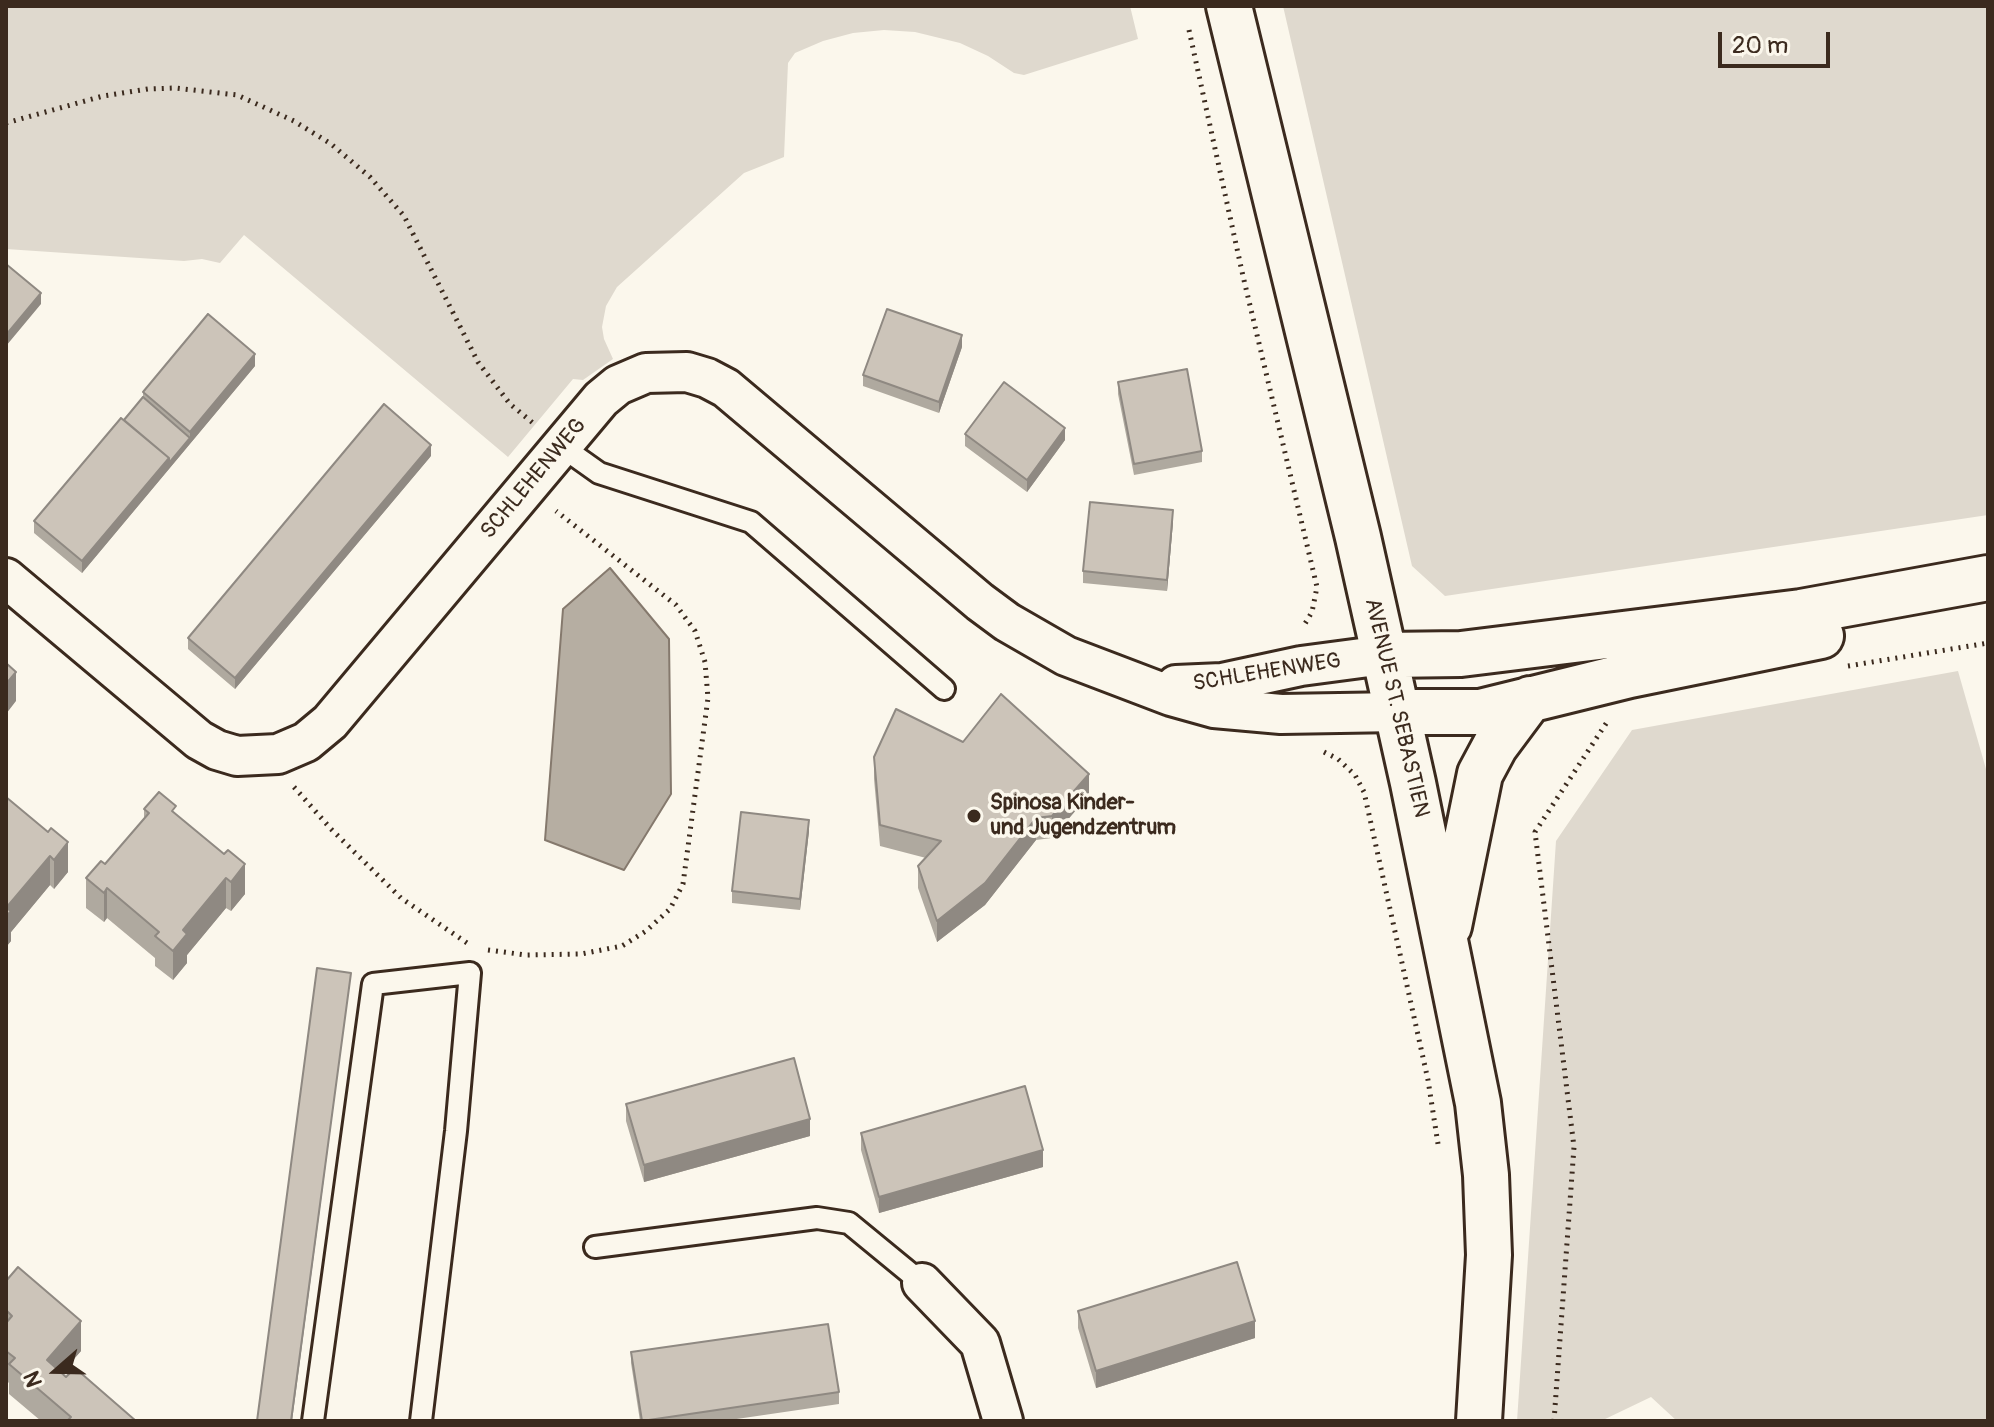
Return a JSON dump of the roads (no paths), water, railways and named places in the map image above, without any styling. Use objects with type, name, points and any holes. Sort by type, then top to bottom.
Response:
[{"type":"main road","name":"AVENUE ST. SEBASTIEN","points":[[1229,6],[1398,712],[1478,1103],[1486,1175],[1489,1255],[1479,1421]]},
{"type":"main road","points":[[1384,655],[1461,654],[1770,616],[1988,578]]},
{"type":"main road","points":[[1398,712],[1480,712],[1630,675],[1988,601]]},
{"type":"main road","points":[[1446,941],[1480,774],[1495,746],[1530,699]]},
{"type":"street","name":"SCHLEHENWEG","points":[[6,578],[199,740],[227,754],[268,756],[297,747],[323,729],[601,399],[627,381],[646,373],[687,372],[726,388],[1007,622],[1066,656],[1193,703],[1236,711],[1281,714],[1398,712]]},
{"type":"street","name":"SCHLEHENWEG","points":[[1103,671],[1162,684],[1202,685],[1242,680],[1301,666],[1384,655]]},
{"type":"street","points":[[922,1283],[980,1343],[1003,1421]]},
{"type":"lane","points":[[561,446],[599,473],[751,522],[944,689]]},
{"type":"lane","points":[[313,1421],[373,984],[470,973],[456,1131],[421,1421]]},
{"type":"lane","points":[[595,1247],[817,1218],[849,1223],[922,1283]]},
{"type":"place","name":"Spinosa Kinder- und Jugendzentrum","points":[[974,816]]}]
